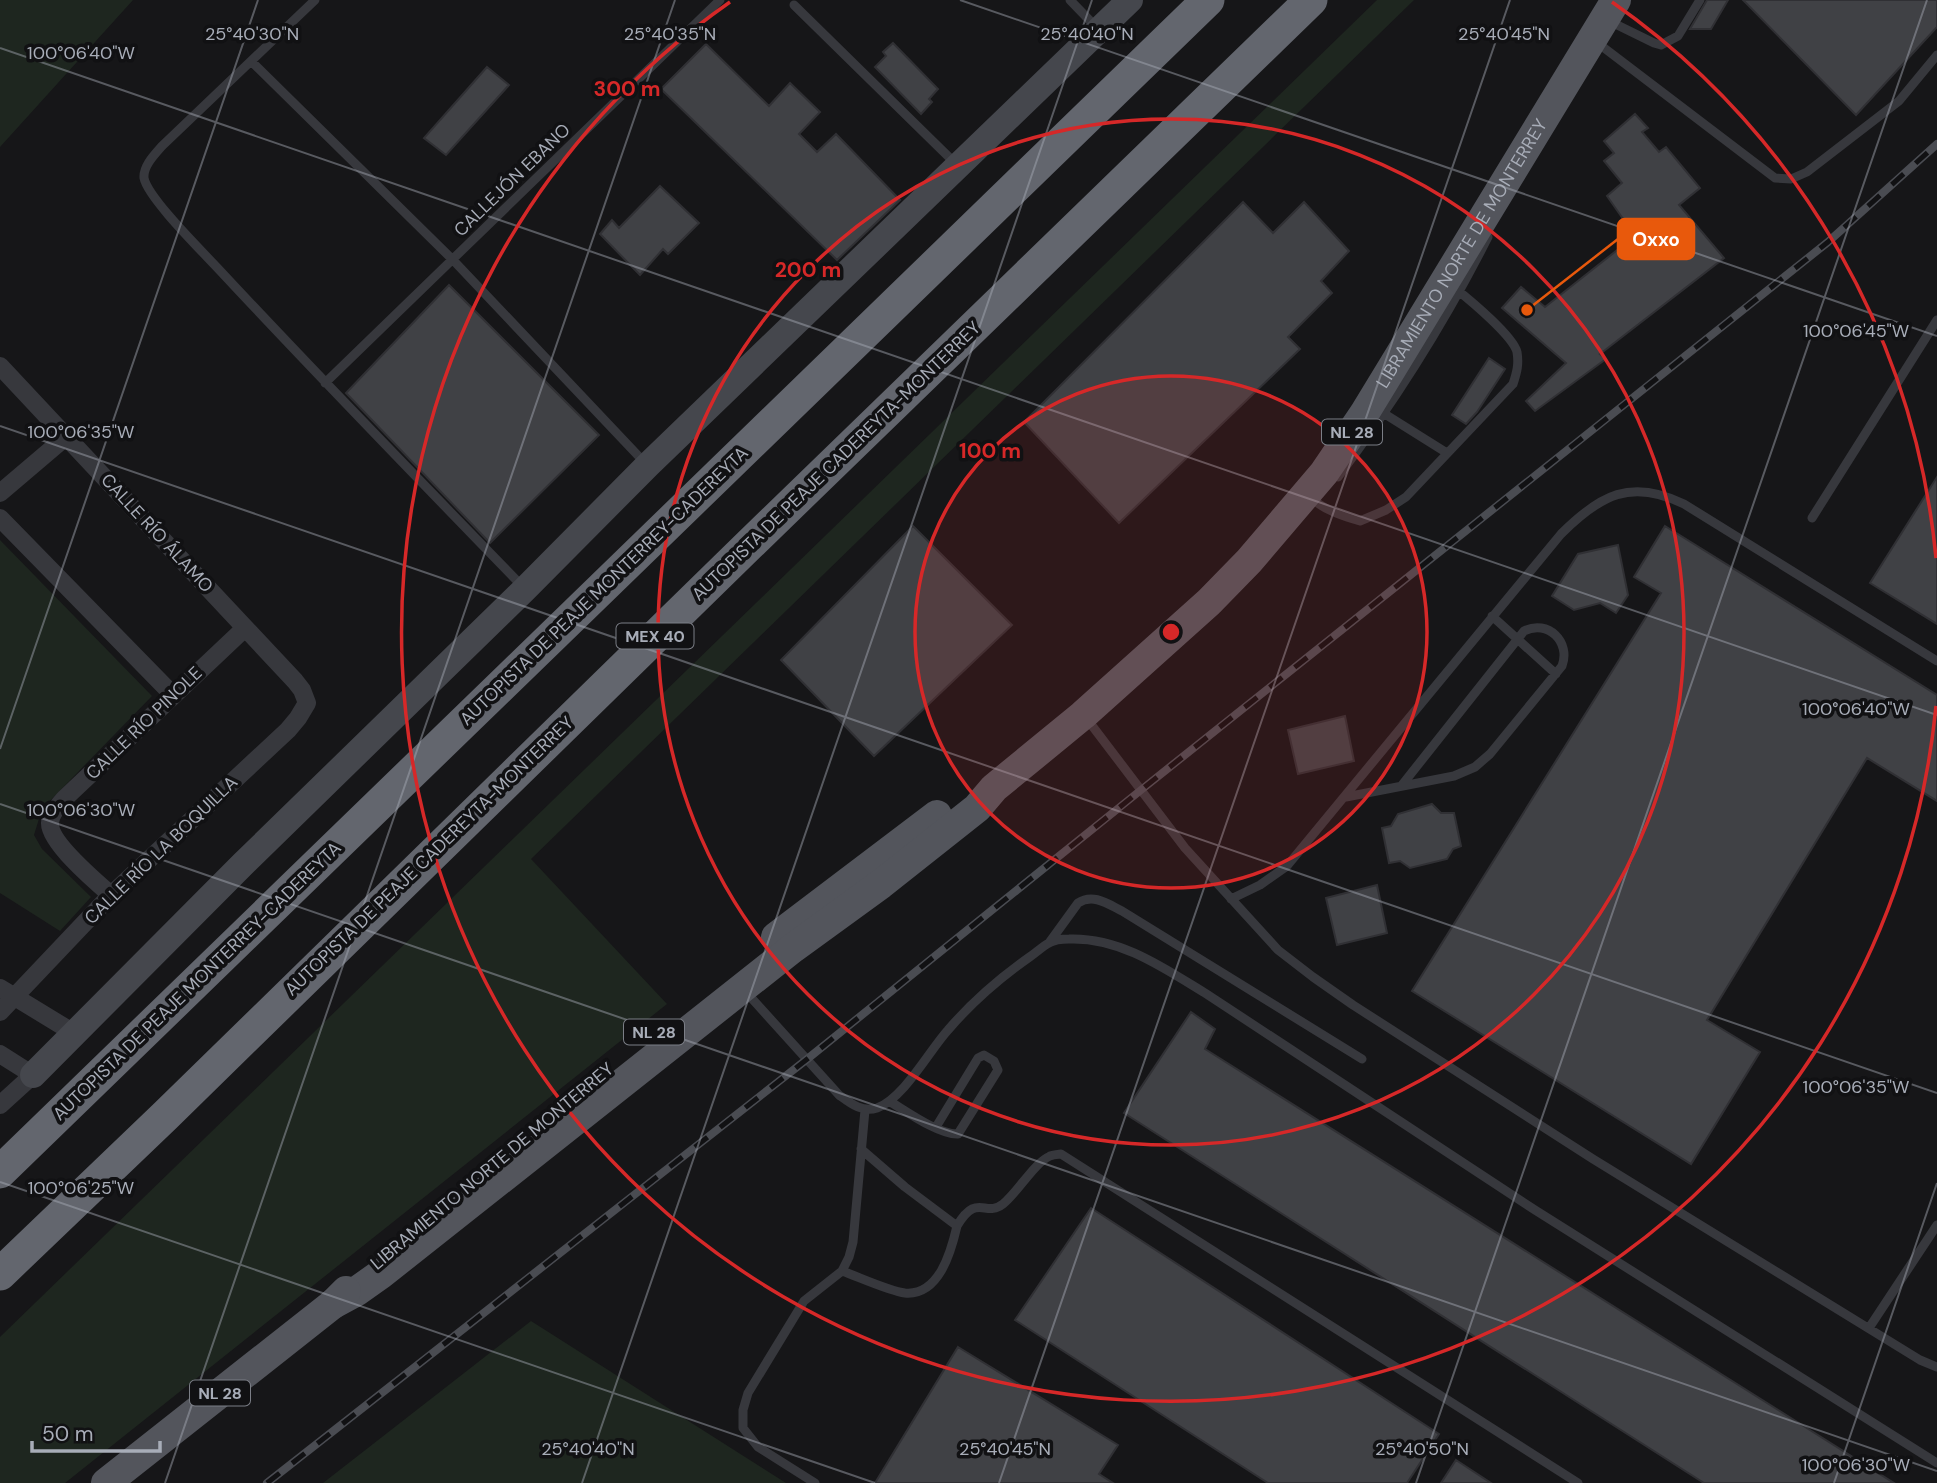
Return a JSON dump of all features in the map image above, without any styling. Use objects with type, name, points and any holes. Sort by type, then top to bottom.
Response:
[{"type":"highway","name":"AUTOPISTA DE PEAJE MONTERREY-CADEREYTA","points":[[0,1172],[1208,0]]},
{"type":"highway","name":"AUTOPISTA DE PEAJE CADEREYTA-MONTERREY","points":[[0,1274],[1311,0]]},
{"type":"main road","name":"LIBRAMIENTO NORTE DE MONTERREY","points":[[333,1304],[381,1274],[793,948],[881,884],[977,807],[994,788],[1083,715],[1209,602],[1313,501],[1324,473],[1377,409],[1453,286],[1544,120],[1605,20]]},
{"type":"main road","name":"LIBRAMIENTO NORTE DE MONTERREY","points":[[107,1483],[333,1304],[403,1234],[587,1085],[946,808],[964,798],[994,788]]},
{"type":"main road","points":[[587,1085],[629,1062],[709,1003],[742,988],[758,968],[855,876]]},
{"type":"street","points":[[0,1105],[648,465],[1130,0]]},
{"type":"street","name":"CALLE RÍO ÁLAMO","points":[[0,366],[302,690],[307,703]]},
{"type":"street","points":[[0,494],[66,436]]},
{"type":"street","points":[[0,518],[173,695]]},
{"type":"street","name":"CALLE RÍO PINOLE","points":[[111,895],[53,835],[50,822],[56,808],[245,628]]},
{"type":"street","name":"CALLE RÍO LA BOQUILLA","points":[[0,1012],[7,993],[288,730],[307,703]]},
{"type":"street","points":[[7,993],[74,1033]]},
{"type":"street","points":[[0,1054],[33,1075]]},
{"type":"lane","points":[[315,0],[155,154],[146,168],[145,181],[167,213],[325,383],[525,589]]},
{"type":"lane","name":"CALLEJÓN EBANO","points":[[325,383],[720,0]]},
{"type":"lane","points":[[1070,0],[1099,30]]},
{"type":"lane","points":[[1605,20],[1661,45],[1678,36],[1700,0]]},
{"type":"lane","points":[[794,5],[958,166]]},
{"type":"lane","points":[[1605,20],[1775,178],[1791,179],[1807,172],[1899,101],[1937,55]]},
{"type":"lane","points":[[252,62],[453,260],[648,465]]},
{"type":"lane","points":[[1511,191],[1544,120]]},
{"type":"lane","points":[[1313,501],[1337,514],[1360,521],[1386,510],[1406,496],[1513,384],[1518,366],[1516,348],[1505,333],[1453,286],[1495,224]]},
{"type":"lane","points":[[1812,518],[1937,320]]},
{"type":"lane","points":[[1335,482],[1377,409],[1447,453]]},
{"type":"lane","points":[[1231,899],[1260,885],[1287,866],[1561,534],[1578,517],[1614,495],[1630,491],[1648,491],[1666,496],[1701,514],[1937,662]]},
{"type":"lane","points":[[1209,602],[1262,561]]},
{"type":"lane","points":[[1492,616],[1556,674]]},
{"type":"lane","points":[[1346,797],[1454,776],[1475,767],[1490,754],[1562,666],[1565,651],[1561,640],[1541,627],[1524,631],[1402,785]]},
{"type":"lane","points":[[1083,715],[1185,848],[1278,950],[1343,998],[1593,1158],[1920,1360],[1937,1367]]},
{"type":"lane","points":[[742,988],[831,1088],[851,1104],[864,1110],[877,1108],[889,1101],[915,1074],[948,1030],[980,997],[1049,943],[1078,903],[1091,898],[1122,911],[1362,1059]]},
{"type":"lane","points":[[1049,943],[1067,939],[1108,943],[1161,967],[1547,1217],[1937,1463]]},
{"type":"lane","points":[[889,1101],[948,1135],[958,1134],[998,1070],[994,1061],[984,1055],[978,1058],[936,1127]]},
{"type":"lane","points":[[815,1483],[758,1447],[743,1428],[743,1410],[748,1393],[804,1301],[842,1271],[849,1257],[853,1242],[864,1110]]},
{"type":"lane","points":[[861,1149],[905,1187],[957,1226]]},
{"type":"lane","points":[[842,1271],[903,1293],[919,1293],[931,1284],[943,1268],[952,1250],[957,1226],[964,1214],[973,1207],[999,1206],[1040,1164],[1051,1156],[1061,1154],[1578,1483]]},
{"type":"lane","points":[[1869,1328],[1937,1225]]},
{"type":"shaded area","points":[[0,0],[133,0],[0,147]]},
{"type":"shaded area","points":[[1377,0],[1414,0],[531,859],[667,1004],[65,1483],[0,1483],[0,1337]]},
{"type":"shaded area","points":[[0,540],[152,696],[42,809],[34,835],[42,849],[91,897],[60,931],[0,893]]},
{"type":"shaded area","points":[[531,1321],[786,1483],[323,1483]]},
{"type":"building","points":[[1707,0],[1728,0],[1711,29],[1690,29]]},
{"type":"building","points":[[1743,0],[1937,0],[1937,27],[1856,115]]},
{"type":"building","points":[[893,43],[938,89],[929,99],[932,102],[921,114],[875,67],[886,56],[883,52]]},
{"type":"building","points":[[706,44],[769,106],[790,83],[820,112],[799,134],[817,152],[836,134],[900,200],[837,260],[661,89]]},
{"type":"building","points":[[487,67],[509,85],[446,155],[424,138]]},
{"type":"building","points":[[1635,114],[1648,128],[1642,132],[1659,152],[1666,147],[1700,188],[1679,205],[1724,258],[1600,354],[1606,359],[1535,411],[1526,401],[1566,363],[1502,308],[1521,287],[1545,307],[1635,236],[1607,196],[1622,183],[1604,161],[1614,153],[1604,141]]},
{"type":"building","points":[[660,186],[699,223],[668,254],[663,249],[640,275],[600,234],[612,220],[619,228]]},
{"type":"building","points":[[1243,202],[1273,233],[1304,202],[1349,251],[1321,281],[1332,293],[1288,337],[1300,349],[1119,523],[1024,422]]},
{"type":"building","points":[[449,285],[599,435],[490,543],[346,393]]},
{"type":"building","points":[[1489,358],[1505,369],[1466,424],[1452,415]]},
{"type":"building","points":[[1937,477],[1937,624],[1870,583]]},
{"type":"building","points":[[913,526],[1012,625],[874,756],[781,660]]},
{"type":"building","points":[[1665,526],[1937,695],[1937,801],[1867,758],[1707,1020],[1760,1052],[1691,1164],[1412,991],[1661,593],[1634,577]]},
{"type":"building","points":[[1618,545],[1628,595],[1616,613],[1600,603],[1574,610],[1552,596],[1578,554]]},
{"type":"building","points":[[1345,716],[1354,761],[1298,774],[1288,730]]},
{"type":"building","points":[[1432,804],[1441,813],[1454,813],[1461,846],[1453,849],[1447,859],[1410,868],[1400,861],[1389,863],[1382,828],[1391,826],[1398,814]]},
{"type":"building","points":[[1377,885],[1387,933],[1337,945],[1326,898]]},
{"type":"building","points":[[1191,1012],[1215,1029],[1205,1049],[1894,1483],[1704,1483],[1124,1113]]},
{"type":"building","points":[[1091,1208],[1439,1434],[1407,1483],[1268,1483],[1015,1320]]},
{"type":"building","points":[[958,1347],[1118,1445],[1099,1474],[1113,1483],[875,1483]]},
{"type":"building","points":[[1456,1460],[1491,1483],[1441,1483]]},
{"type":"railway","points":[[267,1483],[806,1060],[1828,242],[1937,144]]},
{"type":"place","name":"Oxxo","points":[[1527,310]]}]
